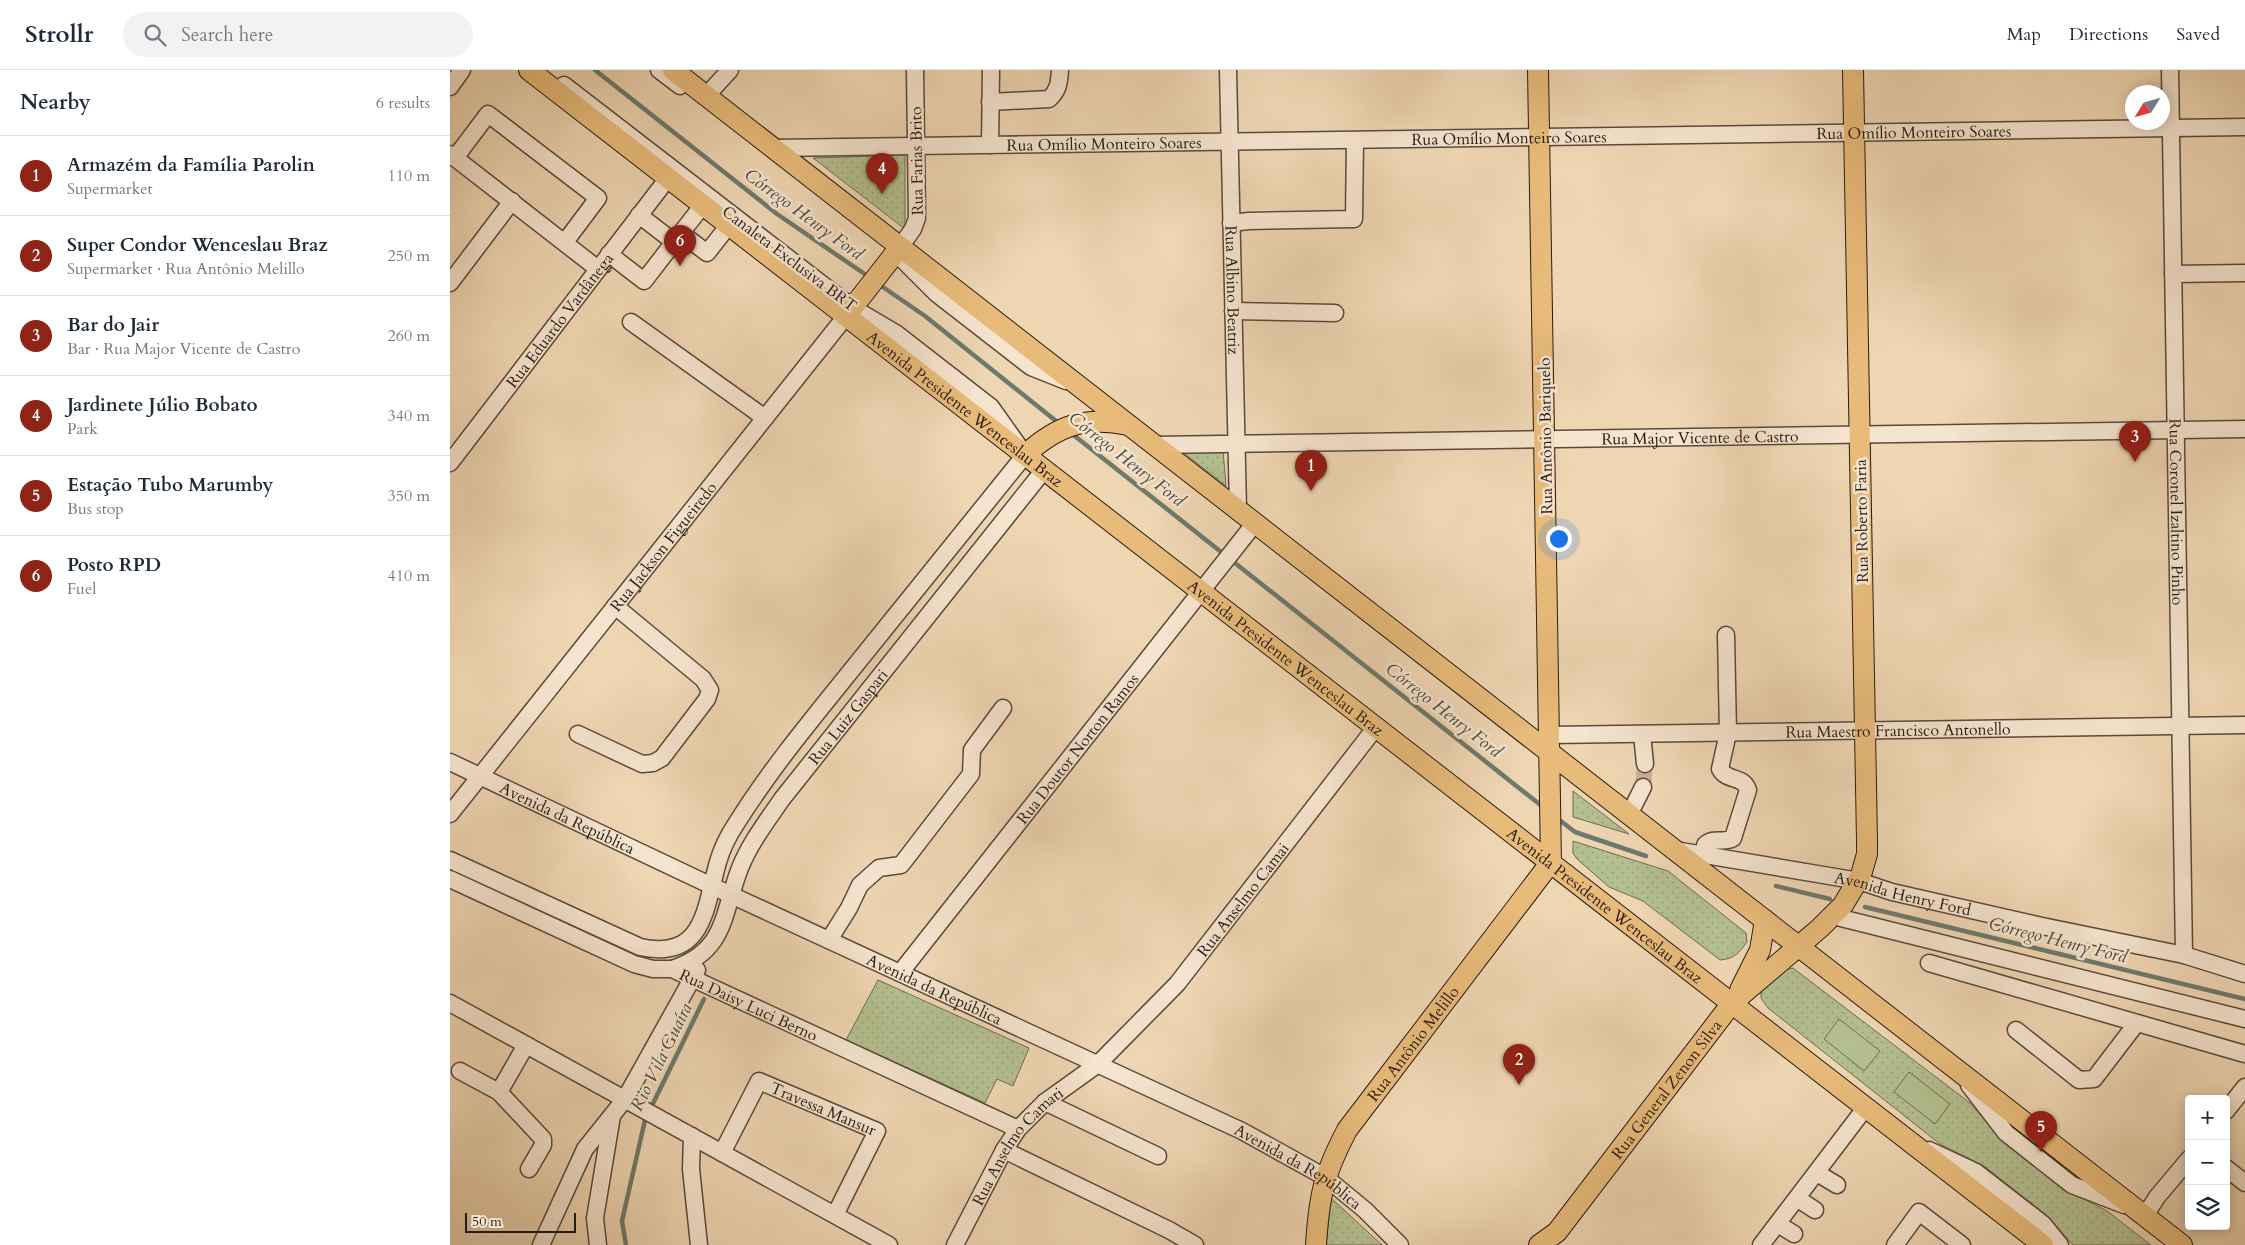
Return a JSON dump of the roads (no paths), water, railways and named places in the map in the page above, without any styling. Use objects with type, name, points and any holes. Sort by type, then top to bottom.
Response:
[{"type":"main road","name":"Avenida Presidente Wenceslau Braz","points":[[529,70],[729,225],[852,309],[1029,451],[1044,470],[1206,585],[1376,727],[2043,1245]]},
{"type":"main road","points":[[673,70],[774,148],[895,253],[1080,386],[1255,523],[1550,744],[1629,815],[2182,1245]]},
{"type":"main road","name":"Rua Antônio Bariquelo","points":[[1538,70],[1551,862]]},
{"type":"main road","name":"Rua Roberto Faria","points":[[1798,946],[1833,916],[1859,882],[1867,854],[1853,70]]},
{"type":"main road","points":[[852,309],[895,253]]},
{"type":"main road","points":[[1029,451],[1055,431],[1081,422],[1108,421],[1131,426]]},
{"type":"main road","name":"Rua Antônio Melillo","points":[[1316,1245],[1318,1212],[1325,1177],[1347,1130],[1551,862]]},
{"type":"main road","points":[[1732,1003],[1760,950],[1765,920]]},
{"type":"main road","name":"Rua General Zenon Silva","points":[[1539,1245],[1553,1238],[1732,1003],[1798,946]]},
{"type":"street","points":[[450,87],[462,70]]},
{"type":"street","name":"Canaleta Exclusiva BRT","points":[[545,70],[852,309]]},
{"type":"street","points":[[659,70],[895,253]]},
{"type":"street","points":[[706,96],[730,70]]},
{"type":"street","name":"Rua Farias Brito","points":[[895,253],[916,224],[915,70]]},
{"type":"street","points":[[990,145],[991,70]]},
{"type":"street","points":[[990,102],[1049,99],[1056,94],[1059,87],[1060,70]]},
{"type":"street","name":"Rua Albino Beatriz","points":[[1228,70],[1238,510]]},
{"type":"street","name":"Rua Coronel Izaltino Pinho","points":[[2170,70],[2184,955]]},
{"type":"street","points":[[565,242],[598,198],[488,114],[452,156],[598,269]]},
{"type":"street","name":"Rua Omílio Monteiro Soares","points":[[774,148],[2245,127]]},
{"type":"street","points":[[1231,223],[1354,219],[1355,140]]},
{"type":"street","name":"Rua Eduardo Vardânega","points":[[450,463],[668,178]]},
{"type":"street","points":[[450,283],[512,201]]},
{"type":"street","points":[[609,254],[644,281],[703,205]]},
{"type":"street","points":[[639,215],[707,253],[729,225]]},
{"type":"street","points":[[2173,274],[2245,273]]},
{"type":"street","name":"Rua Jackson Figueiredo","points":[[450,814],[852,309]]},
{"type":"street","points":[[1232,311],[1335,313]]},
{"type":"street","points":[[631,322],[765,418]]},
{"type":"street","name":"Rua Major Vicente de Castro","points":[[1155,445],[2245,429]]},
{"type":"street","name":"Rua Luiz Gaspari","points":[[670,949],[689,940],[696,933],[704,916],[726,841],[766,778],[1029,451]]},
{"type":"street","name":"Rua Luiz Gaspari","points":[[672,969],[692,962],[707,951],[718,935],[748,851],[782,800],[1044,470]]},
{"type":"street","name":"Rua Doutor Norton Ramos","points":[[900,973],[1255,523]]},
{"type":"street","points":[[578,734],[642,764],[653,763],[662,758],[707,699],[710,690],[703,679],[615,606]]},
{"type":"street","points":[[1705,856],[1705,845],[1709,842],[1714,839],[1729,841],[1733,838],[1748,790],[1746,784],[1741,780],[1727,777],[1720,769],[1728,733],[1726,635]]},
{"type":"street","points":[[829,940],[849,908],[860,885],[880,868],[901,865],[970,774],[972,750],[1003,708]]},
{"type":"street","name":"Rua Maestro Francisco Antonello","points":[[1550,744],[1642,734],[2245,725]]},
{"type":"street","name":"Rua Anselmo Camai","points":[[1098,1064],[1177,984],[1376,727]]},
{"type":"street","points":[[1642,734],[1645,764]]},
{"type":"street","name":"Avenida da República","points":[[450,762],[731,896],[1242,1131],[1325,1177],[1365,1210],[1400,1245]]},
{"type":"street","points":[[1629,815],[1643,787]]},
{"type":"street","name":"Avenida Henry Ford","points":[[1675,850],[1859,882],[1892,892],[2042,926],[2184,955],[2245,974]]},
{"type":"street","name":"Rua Daisy Luci Berno","points":[[450,860],[628,942],[652,949],[670,949]]},
{"type":"street","name":"Rua Daisy Luci Berno","points":[[450,879],[634,964],[653,969],[672,969],[1018,1129]]},
{"type":"street","points":[[1833,916],[2245,1019]]},
{"type":"street","points":[[541,1245],[585,1150],[625,1099],[707,951]]},
{"type":"street","points":[[1929,963],[2245,1054]]},
{"type":"street","points":[[450,1003],[889,1245]]},
{"type":"street","points":[[2016,1030],[2079,1080],[2094,1079],[2136,1024]]},
{"type":"street","points":[[499,1092],[526,1044]]},
{"type":"street","name":"Rua Anselmo Camati","points":[[955,1245],[1004,1150],[1018,1129],[1044,1102],[1098,1064]]},
{"type":"street","points":[[460,1071],[499,1092],[543,1139],[543,1145],[528,1168]]},
{"type":"street","name":"Travessa Mansur","points":[[722,1153],[759,1081],[877,1132],[835,1215]]},
{"type":"street","points":[[2230,1106],[2245,1087]]},
{"type":"street","points":[[1044,1102],[1158,1156]]},
{"type":"street","points":[[1761,1245],[1798,1199],[1866,1107]]},
{"type":"street","points":[[598,1245],[595,1218],[612,1116]]},
{"type":"street","points":[[692,1136],[691,1169],[699,1245]]},
{"type":"street","points":[[1911,1142],[1976,1172],[2043,1224],[2060,1245]]},
{"type":"street","points":[[1004,1150],[1169,1230],[1195,1245]]},
{"type":"street","points":[[2140,1212],[2157,1197],[2185,1164]]},
{"type":"street","points":[[2230,1171],[2245,1183]]},
{"type":"street","points":[[1817,1173],[1837,1186]]},
{"type":"street","points":[[1798,1199],[1815,1210]]},
{"type":"street","points":[[1895,1245],[1919,1212],[1962,1245]]},
{"type":"street","points":[[1778,1224],[1794,1234]]},
{"type":"waterway","name":"Córrego Henry Ford","points":[[595,70],[777,214],[869,277]]},
{"type":"waterway","name":"Córrego Henry Ford","points":[[877,283],[925,316],[1061,425]]},
{"type":"waterway","name":"Córrego Henry Ford","points":[[1071,433],[1543,807]]},
{"type":"waterway","name":"Córrego Henry Ford","points":[[1557,818],[1575,832],[1646,856]]},
{"type":"waterway","name":"Córrego Henry Ford","points":[[1776,886],[1830,899]]},
{"type":"waterway","name":"Córrego Henry Ford","points":[[1865,907],[2245,999]]},
{"type":"waterway","name":"Rio Vila Guaíra","points":[[626,1245],[622,1221],[645,1120],[704,999]]},
{"type":"tunnel","points":[[1643,787],[1645,764]]},
{"type":"place","name":"Jardinete Júlio Bobato","points":[[882,194]]},
{"type":"place","name":"Posto RPD","points":[[680,266]]},
{"type":"place","name":"Bar do Jair","points":[[2135,462]]},
{"type":"place","name":"Armazém da Família Parolin","points":[[1311,491]]},
{"type":"place","name":"Super Condor Wenceslau Braz","points":[[1519,1085]]},
{"type":"place","name":"Estação Tubo Marumby","points":[[2041,1152]]}]
